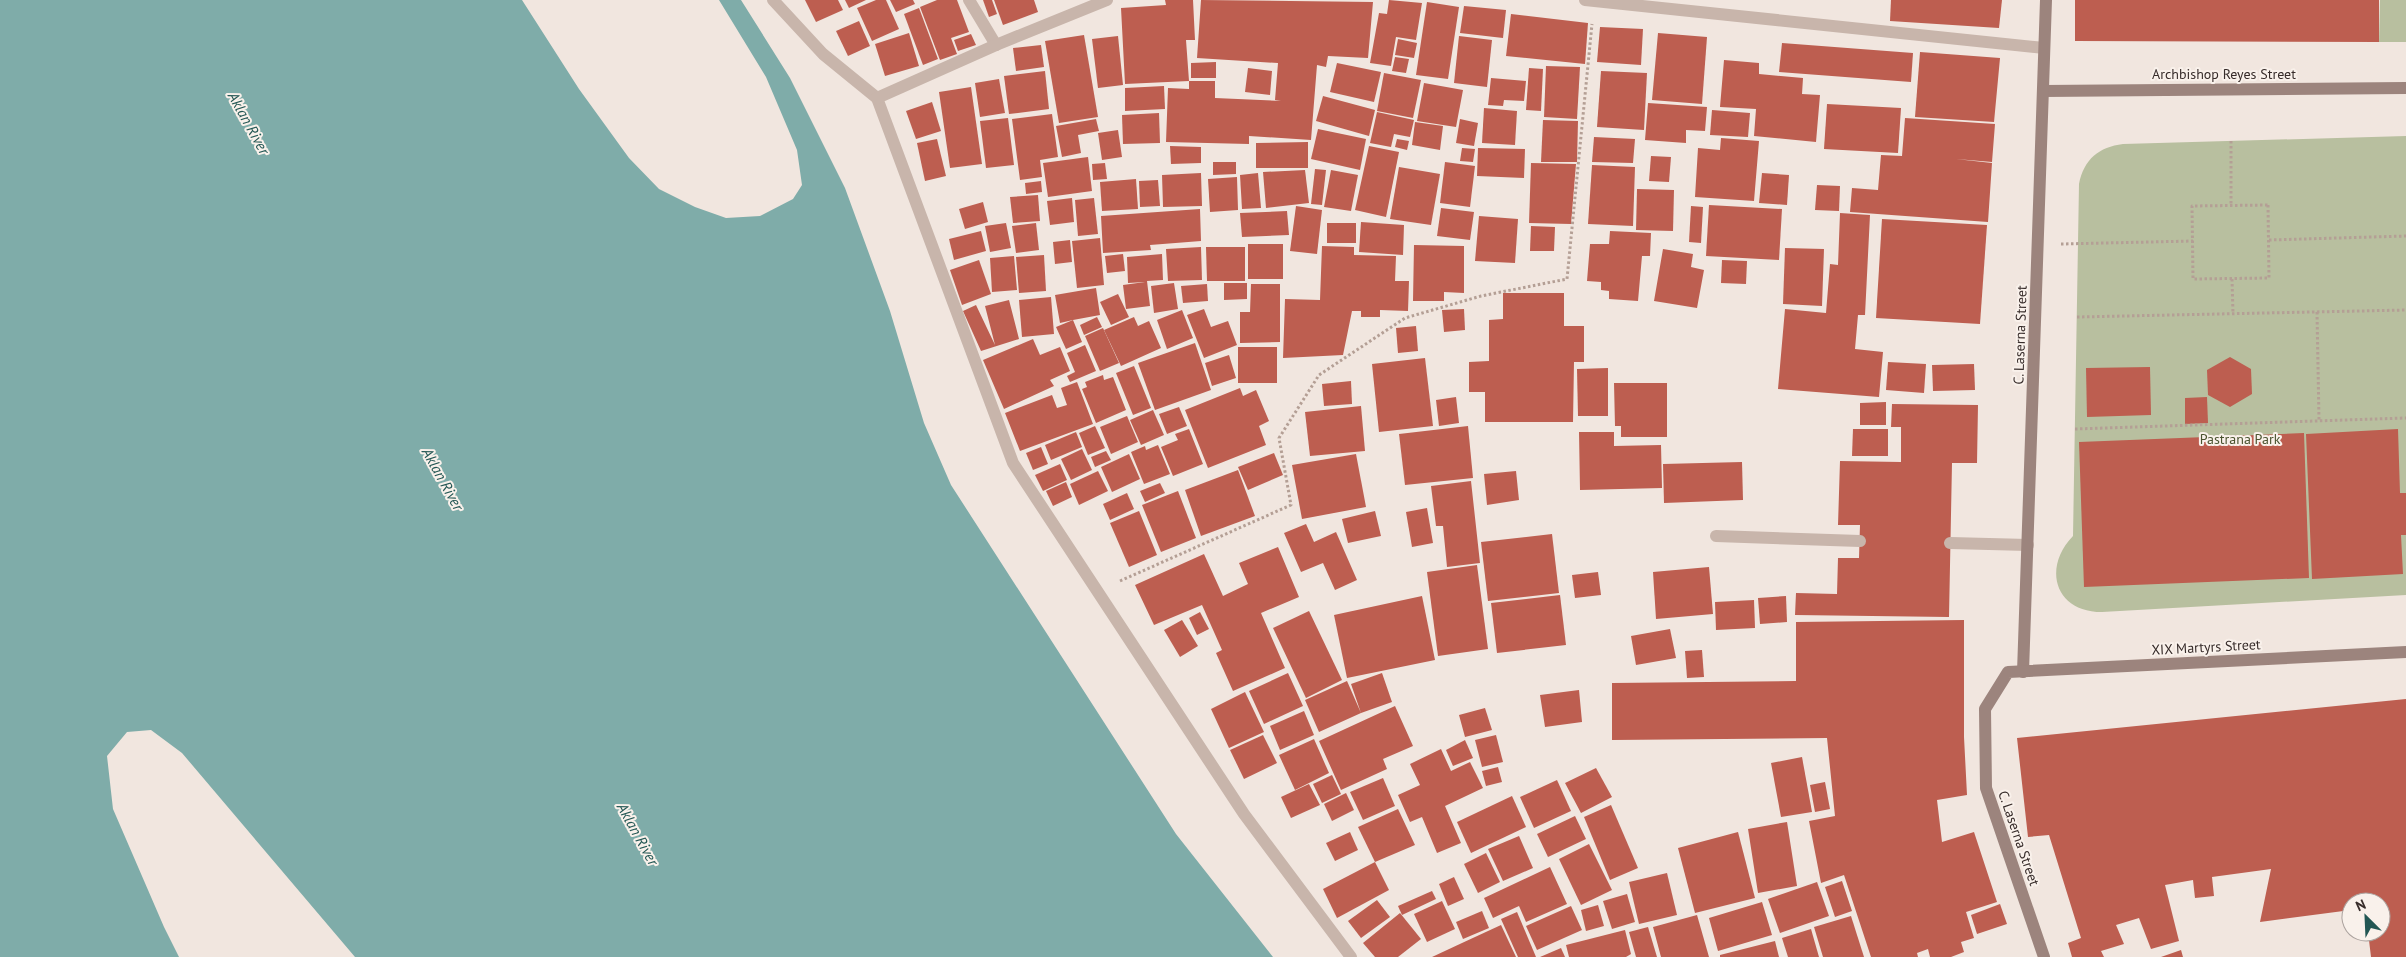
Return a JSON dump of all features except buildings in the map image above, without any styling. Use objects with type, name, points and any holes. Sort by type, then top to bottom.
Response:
[{"type":"street","points":[[773,0],[823,54],[877,98],[1014,463],[1244,814],[1351,957]]},
{"type":"street","points":[[969,0],[996,45]]},
{"type":"street","points":[[877,98],[996,45],[1107,0]]},
{"type":"street","points":[[1590,0],[2044,48]]},
{"type":"street","name":"C. Laserna Street","points":[[2023,672],[2046,0]]},
{"type":"street","name":"Archbishop Reyes Street","points":[[2043,91],[2406,88]]},
{"type":"street","points":[[1716,536],[1860,540]]},
{"type":"street","points":[[1950,543],[2028,545]]},
{"type":"street","name":"XIX Martyrs Street","points":[[2008,672],[2406,652]]},
{"type":"street","name":"C. Laserna Street","points":[[2008,672],[1985,709],[1986,788],[2044,957]]},
{"type":"path","points":[[1098,591],[1292,505],[1279,438],[1319,375],[1405,318],[1481,296],[1567,279],[1590,0]]},
{"type":"path","points":[[2231,141],[2231,206]]},
{"type":"path","points":[[2268,205],[2269,240],[2269,278],[2193,279],[2192,206],[2268,205]]},
{"type":"path","points":[[2269,240],[2406,236]]},
{"type":"path","points":[[2038,245],[2192,241]]},
{"type":"path","points":[[2232,279],[2232,314]]},
{"type":"path","points":[[2078,317],[2406,310]]},
{"type":"path","points":[[2317,312],[2319,420]]},
{"type":"path","points":[[2075,429],[2406,418]]},
{"type":"green space","points":[[2380,0],[2406,0],[2406,42],[2379,42]]},
{"type":"green space","name":"Pastrana Park","points":[[2406,136],[2406,595],[2102,612],[2086,610],[2073,605],[2058,586],[2056,574],[2063,548],[2073,536],[2079,184],[2081,175],[2089,161],[2100,151],[2123,144]]},
{"type":"water","name":"Aklan River","points":[[0,0],[522,0],[579,89],[629,158],[659,189],[695,207],[726,218],[760,216],[793,199],[802,185],[797,150],[766,77],[719,0],[741,0],[790,78],[845,188],[890,311],[924,423],[951,485],[1176,834],[1273,957],[355,957],[182,753],[151,730],[127,732],[107,756],[113,809],[179,957],[0,957]]}]
